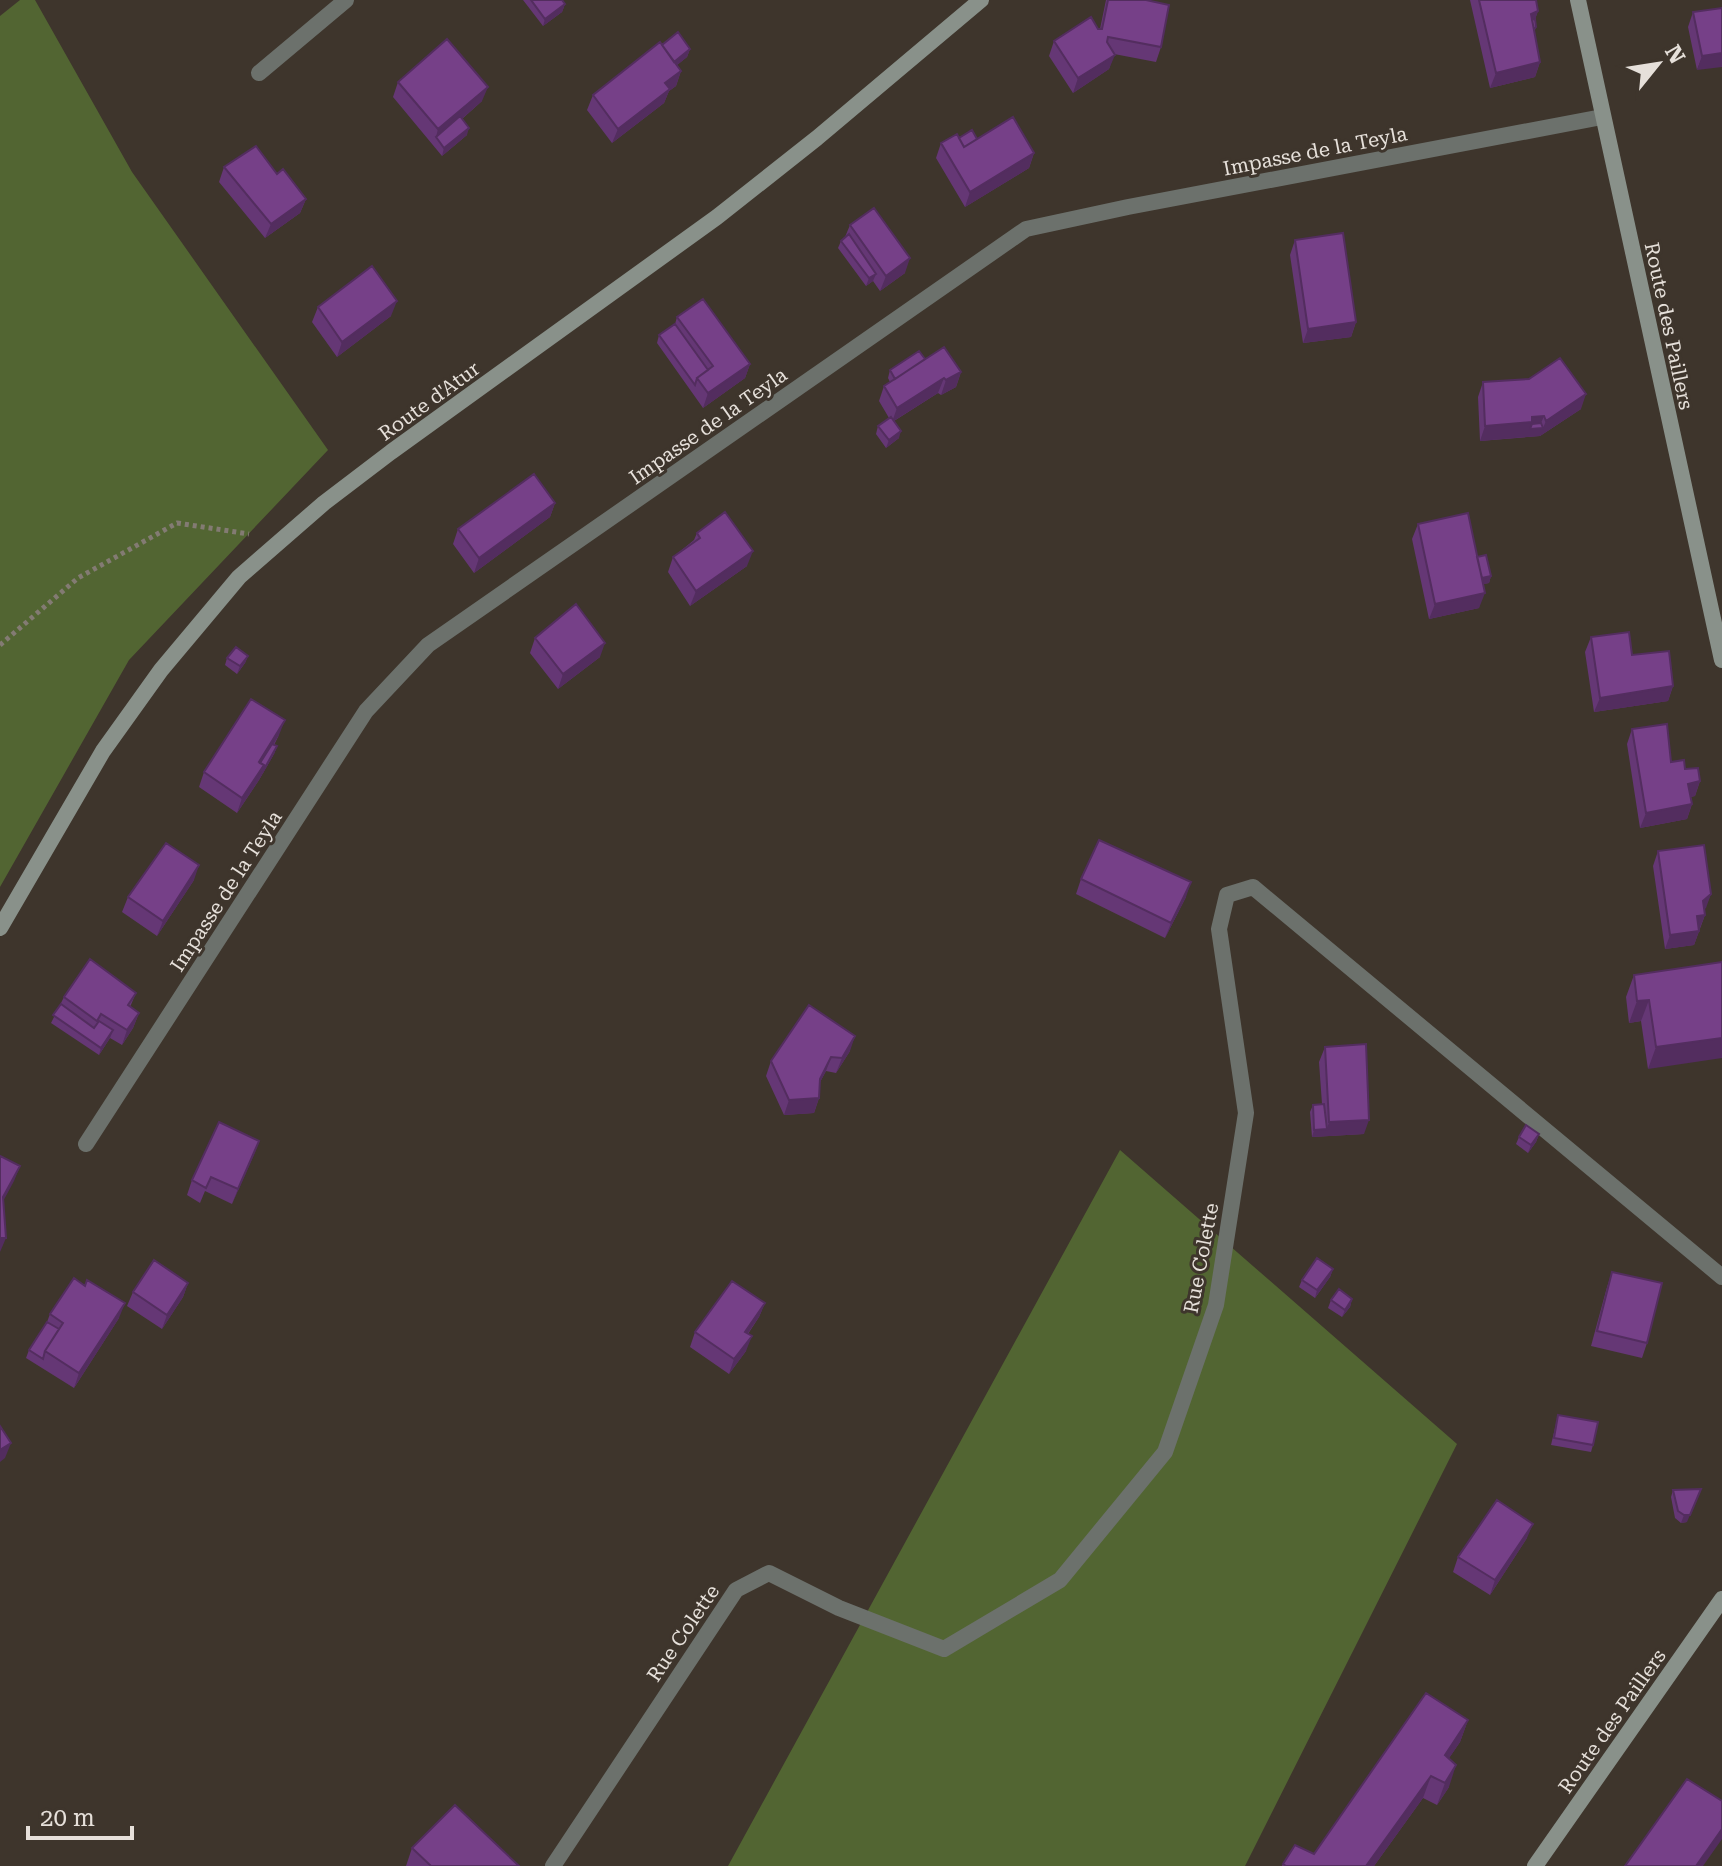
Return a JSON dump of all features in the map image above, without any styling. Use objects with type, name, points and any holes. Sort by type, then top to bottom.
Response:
[{"type":"main road","name":"Route d'Atur","points":[[0,928],[103,751],[161,670],[239,577],[391,452],[717,217],[817,138],[981,0]]},
{"type":"main road","name":"Route des Paillers","points":[[1578,0],[1722,660]]},
{"type":"main road","name":"Route des Paillers","points":[[1535,1866],[1722,1599]]},
{"type":"street","points":[[259,73],[346,0]]},
{"type":"street","name":"Impasse de la Teyla","points":[[86,1144],[366,711],[428,645],[1026,229],[1602,117]]},
{"type":"street","name":"Rue Colette","points":[[553,1866],[736,1590],[769,1573],[839,1608],[944,1649],[1060,1580],[1165,1452],[1216,1305],[1246,1113],[1219,929],[1227,895],[1253,887],[1722,1277]]},
{"type":"path","points":[[0,645],[78,578],[177,523],[282,539]]},
{"type":"green space","points":[[20,0],[35,0],[132,172],[328,450],[129,660],[0,887],[0,16]]},
{"type":"green space","points":[[1120,1150],[1457,1444],[1245,1866],[728,1866]]},
{"type":"building","points":[[531,0],[562,0],[565,4],[545,19]]},
{"type":"building","points":[[1108,0],[1146,0],[1169,5],[1161,47],[1108,37],[1107,42],[1115,55],[1078,78],[1054,41],[1091,17],[1098,29],[1102,29]]},
{"type":"building","points":[[1479,0],[1536,0],[1538,11],[1531,14],[1540,62],[1496,73]]},
{"type":"building","points":[[1722,8],[1722,53],[1702,56],[1693,12]]},
{"type":"building","points":[[678,32],[690,49],[674,62],[662,45]]},
{"type":"building","points":[[447,39],[488,87],[438,129],[398,82]]},
{"type":"building","points":[[660,42],[681,71],[665,83],[670,89],[618,129],[593,95]]},
{"type":"building","points":[[460,116],[469,128],[444,148],[436,137]]},
{"type":"building","points":[[1013,117],[1034,153],[970,192],[941,143],[957,134],[964,147]]},
{"type":"building","points":[[972,130],[977,139],[964,147],[959,138]]},
{"type":"building","points":[[256,146],[277,174],[283,169],[306,199],[271,224],[224,167]]},
{"type":"building","points":[[874,208],[910,258],[886,276],[850,225]]},
{"type":"building","points":[[1343,233],[1356,322],[1308,329],[1295,240]]},
{"type":"building","points":[[849,234],[876,274],[869,278],[841,241]]},
{"type":"building","points":[[372,266],[397,301],[342,342],[318,307]]},
{"type":"building","points":[[703,299],[750,364],[708,393],[697,378],[713,366],[677,317]]},
{"type":"building","points":[[675,324],[708,370],[697,378],[695,385],[659,335]]},
{"type":"building","points":[[944,347],[961,372],[946,380],[944,378],[897,408],[884,386]]},
{"type":"building","points":[[919,351],[925,359],[895,379],[890,370]]},
{"type":"building","points":[[1560,358],[1586,394],[1546,421],[1544,416],[1532,417],[1532,422],[1485,426],[1483,382],[1529,379]]},
{"type":"building","points":[[891,417],[901,431],[889,440],[878,426]]},
{"type":"building","points":[[1541,423],[1543,428],[1530,429],[1532,424]]},
{"type":"building","points":[[534,474],[555,503],[479,558],[458,529]]},
{"type":"building","points":[[725,512],[753,551],[696,591],[673,557],[700,538],[697,533]]},
{"type":"building","points":[[1468,513],[1485,593],[1435,604],[1418,524]]},
{"type":"building","points":[[1486,555],[1491,576],[1482,578],[1477,557]]},
{"type":"building","points":[[576,604],[605,643],[563,674],[535,638]]},
{"type":"building","points":[[1629,632],[1632,655],[1669,651],[1673,686],[1600,698],[1591,637]]},
{"type":"building","points":[[236,647],[248,656],[240,666],[227,658]]},
{"type":"building","points":[[251,699],[285,720],[259,762],[264,765],[242,798],[204,772]]},
{"type":"building","points":[[1667,724],[1671,762],[1684,760],[1685,769],[1698,768],[1700,781],[1688,784],[1692,804],[1646,813],[1632,729]]},
{"type":"building","points":[[272,744],[277,746],[262,773],[264,765],[260,763]]},
{"type":"building","points":[[1099,840],[1191,882],[1171,923],[1081,879]]},
{"type":"building","points":[[166,843],[199,865],[163,921],[128,897]]},
{"type":"building","points":[[1704,845],[1711,894],[1703,901],[1705,915],[1697,916],[1699,931],[1670,935],[1658,851]]},
{"type":"building","points":[[90,959],[136,993],[128,1005],[139,1013],[127,1030],[101,1014],[97,1021],[64,997]]},
{"type":"building","points":[[1722,962],[1722,1038],[1656,1047],[1649,1000],[1637,1001],[1634,975]]},
{"type":"building","points":[[61,1004],[94,1028],[99,1021],[113,1030],[101,1048],[53,1015]]},
{"type":"building","points":[[809,1005],[855,1036],[842,1058],[831,1057],[820,1079],[819,1098],[789,1100],[771,1061]]},
{"type":"building","points":[[1366,1044],[1369,1120],[1329,1122],[1325,1047]]},
{"type":"building","points":[[1324,1104],[1327,1129],[1314,1130],[1313,1105]]},
{"type":"building","points":[[219,1122],[259,1141],[238,1189],[211,1177],[206,1188],[192,1180]]},
{"type":"building","points":[[1526,1125],[1539,1134],[1531,1145],[1519,1137]]},
{"type":"building","points":[[0,1156],[20,1166],[3,1197],[6,1238],[0,1238]]},
{"type":"building","points":[[1317,1258],[1333,1269],[1317,1290],[1302,1280]]},
{"type":"building","points":[[154,1260],[188,1283],[167,1315],[133,1292]]},
{"type":"building","points":[[1612,1272],[1662,1283],[1647,1343],[1597,1331]]},
{"type":"building","points":[[74,1278],[85,1286],[87,1280],[125,1303],[79,1373],[45,1351],[63,1323],[50,1314]]},
{"type":"building","points":[[732,1281],[765,1303],[745,1332],[752,1336],[734,1359],[695,1332]]},
{"type":"building","points":[[1339,1289],[1352,1299],[1345,1310],[1331,1300]]},
{"type":"building","points":[[47,1322],[59,1329],[43,1359],[29,1350]]},
{"type":"building","points":[[1558,1415],[1598,1422],[1593,1445],[1554,1438]]},
{"type":"building","points":[[0,1426],[11,1443],[0,1450]]},
{"type":"building","points":[[1701,1489],[1690,1515],[1678,1511],[1673,1490]]},
{"type":"building","points":[[1497,1500],[1533,1524],[1495,1580],[1458,1557]]},
{"type":"building","points":[[1426,1693],[1468,1720],[1445,1755],[1456,1765],[1445,1783],[1431,1776],[1366,1866],[1283,1864],[1295,1845],[1314,1854]]},
{"type":"building","points":[[1687,1779],[1722,1801],[1722,1829],[1696,1866],[1625,1866]]},
{"type":"building","points":[[455,1805],[519,1866],[431,1866],[412,1848]]}]
